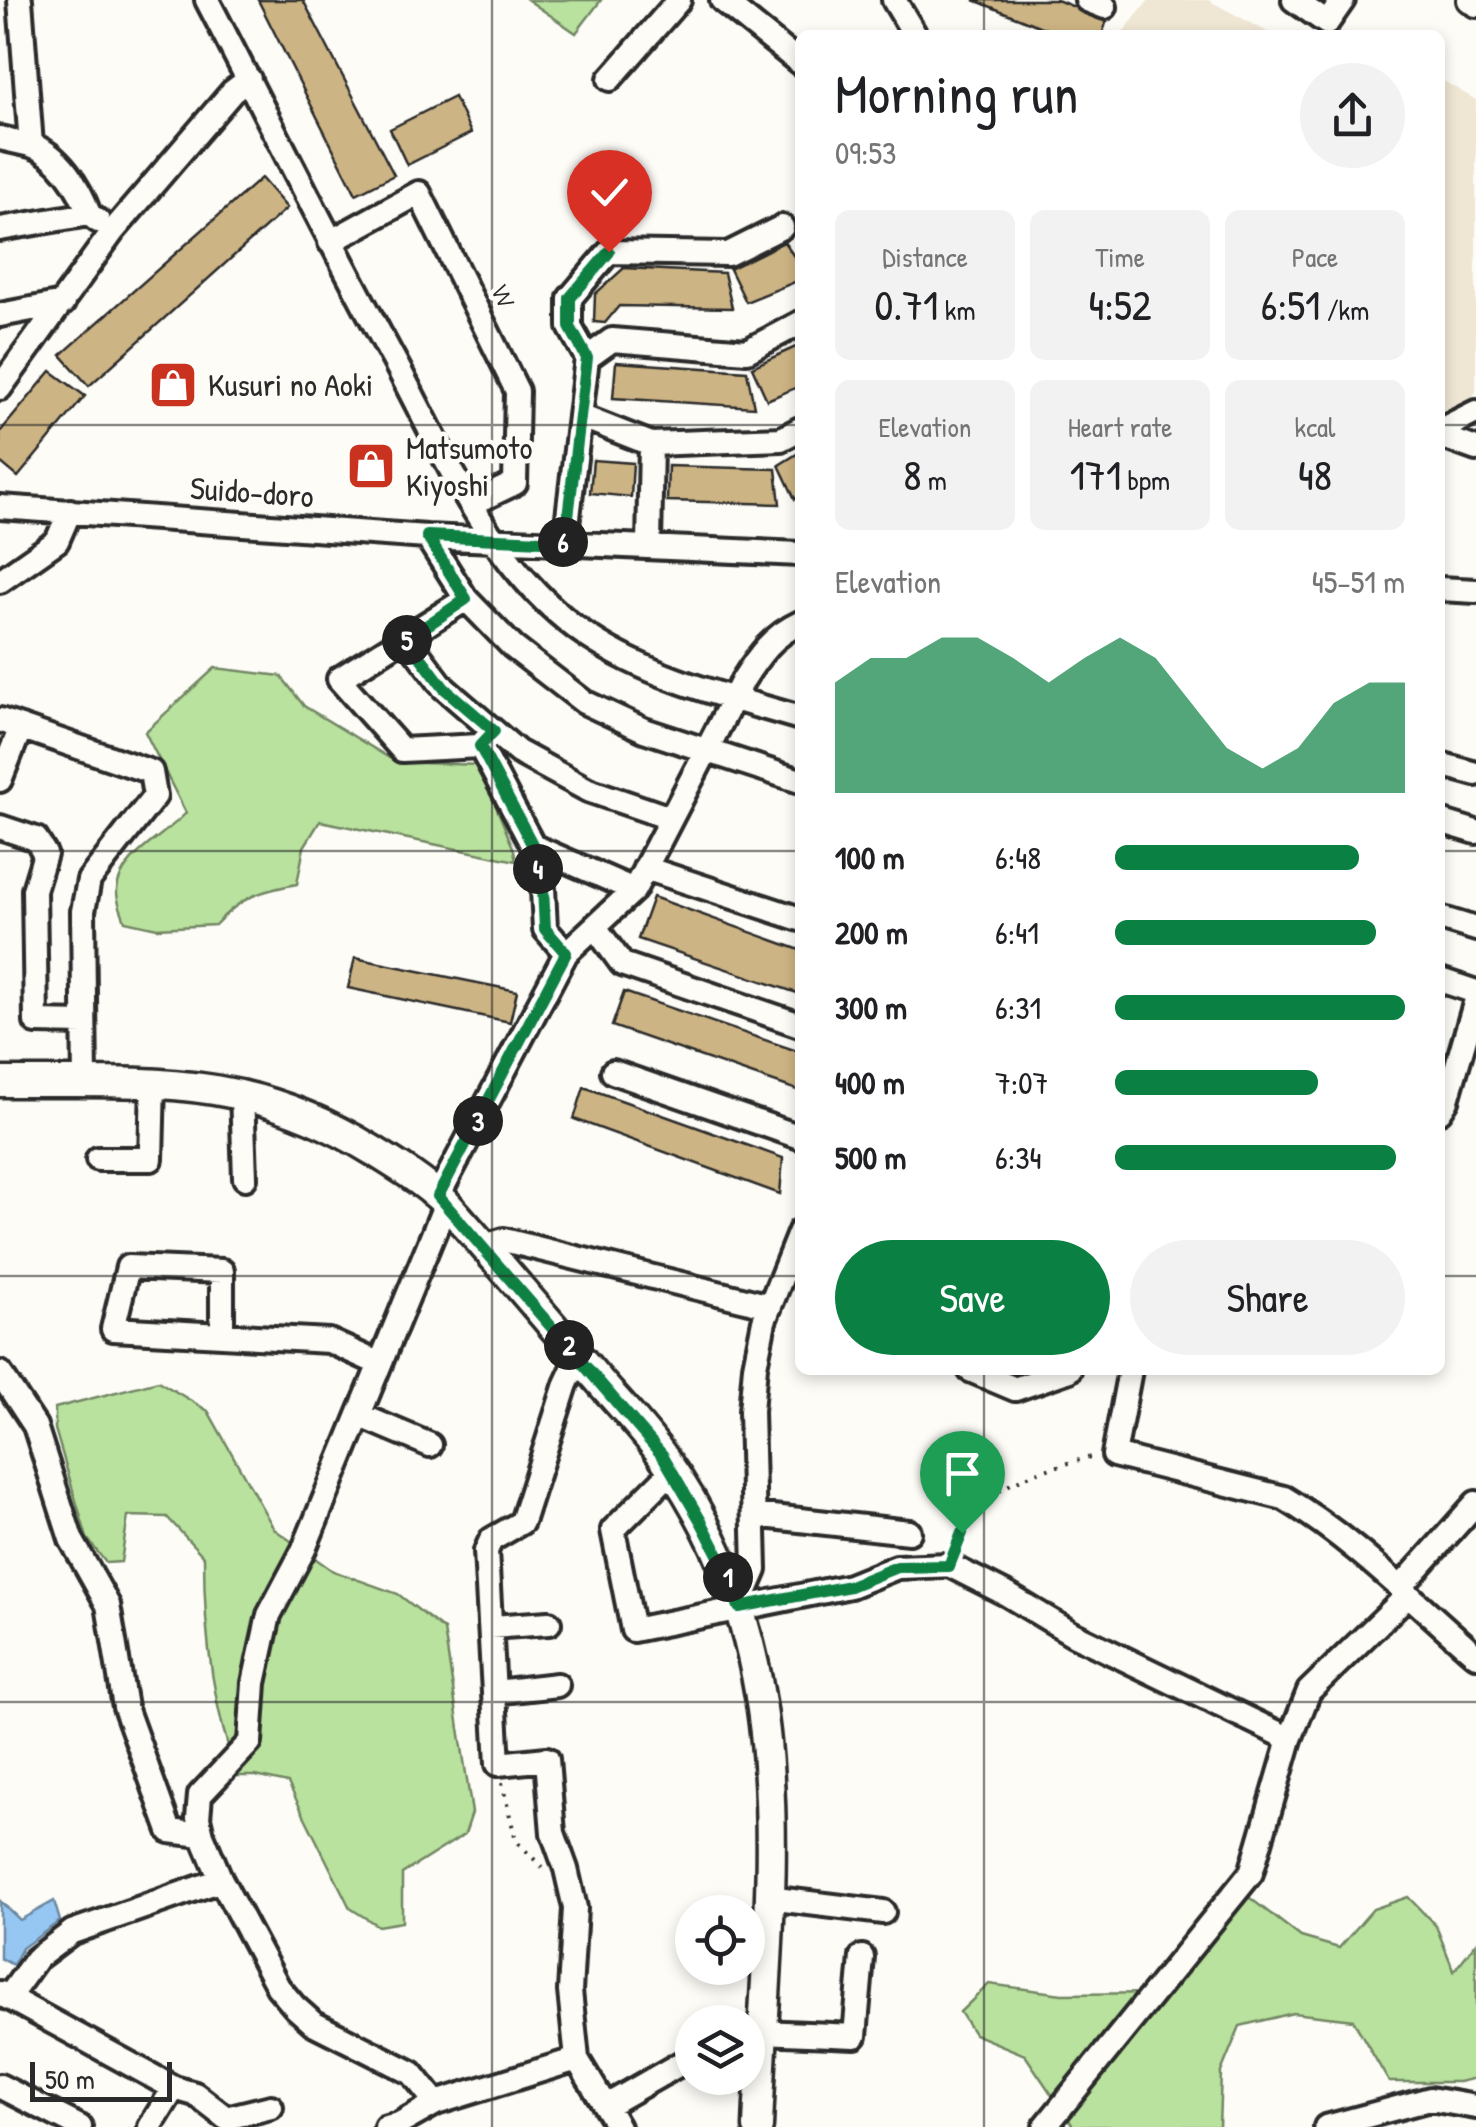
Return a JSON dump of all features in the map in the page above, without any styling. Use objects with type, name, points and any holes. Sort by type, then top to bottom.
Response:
[{"type":"main road","points":[[0,1082],[152,1082],[242,1094],[266,1099],[338,1129],[413,1176],[442,1200],[579,1356],[672,1470],[718,1553],[739,1607],[756,1668],[770,1762],[763,2005]]},
{"type":"main road","points":[[758,2127],[759,2095]]},
{"type":"street","points":[[207,0],[330,242],[491,539],[539,592],[588,636],[663,674],[795,717]]},
{"type":"street","points":[[610,79],[679,0]]},
{"type":"street","points":[[722,0],[795,59]]},
{"type":"street","points":[[1294,0],[1327,23],[1343,0]]},
{"type":"street","points":[[1469,0],[1476,4]]},
{"type":"street","points":[[904,3],[913,30]]},
{"type":"street","points":[[13,4],[31,145]]},
{"type":"street","points":[[0,388],[112,232],[232,92],[248,79]]},
{"type":"street","points":[[0,138],[42,148],[76,184],[90,214],[112,232]]},
{"type":"street","name":"ｗ","points":[[330,242],[419,193],[518,391],[515,483],[471,504]]},
{"type":"street","points":[[0,229],[90,214]]},
{"type":"street","points":[[565,542],[587,358],[570,327],[570,298],[609,252],[728,254],[782,227]]},
{"type":"street","points":[[0,314],[63,303]]},
{"type":"street","points":[[587,358],[612,340],[748,350],[795,326]]},
{"type":"street","points":[[1445,430],[1476,412]]},
{"type":"street","points":[[580,416],[651,444],[781,439],[795,432]]},
{"type":"street","points":[[1445,435],[1476,449]]},
{"type":"street","points":[[649,545],[651,444]]},
{"type":"street","name":"Suido-doro","points":[[0,507],[427,536],[795,554]]},
{"type":"street","points":[[0,580],[57,541],[70,511]]},
{"type":"street","points":[[427,536],[466,599],[512,646],[584,702],[644,730],[795,779]]},
{"type":"street","points":[[1445,589],[1476,591]]},
{"type":"street","points":[[466,599],[339,679],[402,750],[487,738],[588,790],[670,818]]},
{"type":"street","points":[[436,2102],[412,2073],[313,2023],[278,1986],[221,1880],[202,1835],[198,1818],[200,1794],[250,1742],[254,1683],[268,1615],[304,1549],[442,1200],[566,953],[634,890],[732,698],[762,651],[779,633],[795,626]]},
{"type":"street","points":[[407,639],[487,738],[533,846],[543,888],[545,929],[566,953]]},
{"type":"street","points":[[0,780],[10,723],[151,772],[155,796],[89,880],[82,911],[84,1082]]},
{"type":"street","points":[[1445,765],[1476,774]]},
{"type":"street","points":[[1445,823],[1476,832]]},
{"type":"street","points":[[0,827],[36,839],[45,854],[34,890],[36,1022],[84,1023]]},
{"type":"street","points":[[533,846],[634,890]]},
{"type":"street","points":[[645,868],[795,917]]},
{"type":"street","points":[[1445,920],[1476,929]]},
{"type":"street","points":[[596,927],[622,964],[795,1024]]},
{"type":"street","points":[[1445,982],[1476,992]]},
{"type":"street","points":[[1445,1103],[1476,1000]]},
{"type":"street","points":[[613,1072],[795,1135]]},
{"type":"street","points":[[98,1159],[152,1159],[152,1082]]},
{"type":"street","points":[[242,1094],[244,1178]]},
{"type":"street","points":[[484,1246],[504,1240],[770,1306]]},
{"type":"street","points":[[739,1607],[755,1570],[751,1410],[755,1366],[770,1306],[795,1244]]},
{"type":"street","points":[[222,1334],[222,1271],[128,1266],[112,1329],[329,1341],[380,1364]]},
{"type":"street","points":[[579,1356],[566,1384],[522,1522],[490,1540],[486,1551],[498,1764],[547,1760],[553,1833],[575,1908],[570,1991],[577,2058],[618,2127]]},
{"type":"street","points":[[0,1373],[35,1426],[71,1539],[108,1606],[125,1707],[170,1831],[202,1835]]},
{"type":"street","points":[[981,1375],[1015,1390],[1056,1375]]},
{"type":"street","points":[[1124,1375],[1114,1456],[1284,1498],[1404,1592],[1476,1655]]},
{"type":"street","points":[[359,1415],[430,1445]]},
{"type":"street","points":[[672,1470],[613,1530],[632,1630],[850,1586],[897,1567],[949,1566],[1073,1634],[1290,1739]]},
{"type":"street","points":[[1045,2127],[1251,1874],[1290,1739],[1310,1691],[1404,1592],[1476,1504]]},
{"type":"street","points":[[754,1515],[909,1532]]},
{"type":"street","points":[[490,1628],[548,1623]]},
{"type":"street","points":[[495,1692],[557,1685]]},
{"type":"street","points":[[221,1880],[72,1932],[36,1959],[4,1996],[174,2088],[195,2094],[226,2118],[271,2107]]},
{"type":"street","points":[[768,1898],[884,1912]]},
{"type":"street","points":[[765,2032],[855,2036],[862,1957]]},
{"type":"street","points":[[386,2127],[399,2124],[436,2102],[577,2058]]},
{"type":"street","points":[[606,2106],[675,2067]]},
{"type":"street","points":[[0,2086],[80,2127]]},
{"type":"street","points":[[150,2127],[174,2088]]},
{"type":"street","points":[[1326,2127],[1430,2099],[1476,2108]]},
{"type":"path","points":[[949,1566],[962,1533],[992,1494],[1034,1474],[1096,1456],[1114,1456]]},
{"type":"path","points":[[498,1764],[516,1841],[571,1890]]},
{"type":"shaded area","points":[[1149,0],[1208,0],[1264,30],[1125,30]]},
{"type":"shaded area","points":[[1445,82],[1476,100],[1476,392],[1465,404],[1445,410]]},
{"type":"green space","points":[[528,0],[601,0],[576,33]]},
{"type":"green space","points":[[215,668],[281,676],[304,706],[396,762],[479,765],[516,861],[320,821],[304,847],[297,884],[252,896],[215,925],[157,928],[125,921],[117,894],[126,867],[186,813],[145,732]]},
{"type":"green space","points":[[158,1381],[208,1411],[274,1529],[333,1571],[398,1594],[444,1630],[472,1813],[465,1834],[402,1874],[402,1922],[378,1926],[350,1908],[288,1783],[238,1776],[211,1668],[204,1557],[167,1517],[128,1516],[121,1562],[106,1563],[87,1538],[55,1429],[55,1408]]},
{"type":"green space","points":[[1246,1895],[1301,1937],[1339,1948],[1373,1909],[1408,1897],[1436,1926],[1454,1971],[1476,1943],[1476,2078],[1459,2082],[1389,2082],[1353,2020],[1293,2013],[1240,2026],[1221,2072],[1219,2127],[1073,2126],[1025,2055],[974,2034],[960,2012],[989,1984],[1062,1994],[1167,1993]]},
{"type":"water","points":[[0,1901],[20,1920],[54,1901],[60,1921],[22,1948],[13,1965],[0,1958]]},
{"type":"building","points":[[258,0],[303,0],[394,175],[356,194]]},
{"type":"building","points":[[974,0],[1057,0],[1107,20],[1104,30],[1049,30]]},
{"type":"building","points":[[454,97],[471,133],[407,165],[390,129]]},
{"type":"building","points":[[261,178],[287,208],[89,386],[61,355]]},
{"type":"building","points":[[784,242],[795,258],[795,282],[746,302],[730,269]]},
{"type":"building","points":[[624,268],[724,273],[732,308],[619,306],[605,323],[594,322],[595,294]]},
{"type":"building","points":[[795,347],[795,388],[767,400],[752,367]]},
{"type":"building","points":[[616,362],[747,371],[754,407],[613,398]]},
{"type":"building","points":[[51,371],[85,396],[18,477],[0,462],[0,432]]},
{"type":"building","points":[[795,455],[795,499],[779,465]]},
{"type":"building","points":[[593,460],[633,463],[631,497],[590,493]]},
{"type":"building","points":[[668,466],[776,469],[780,504],[667,501]]},
{"type":"building","points":[[653,897],[795,948],[795,992],[638,939]]},
{"type":"building","points":[[355,958],[517,991],[510,1022],[348,988]]},
{"type":"building","points":[[624,992],[795,1050],[795,1089],[612,1026]]},
{"type":"building","points":[[584,1087],[783,1158],[780,1194],[574,1119]]},
{"type":"place","name":"Kusuri no Aoki","points":[[173,385]]},
{"type":"place","name":"Matsumoto Kiyoshi","points":[[371,466]]},
{"type":"route","points":[[609,252],[570,298],[570,327],[587,358],[565,542],[427,536],[466,599],[407,639],[444,688],[494,731],[480,746],[533,846],[543,888],[545,929],[566,953],[438,1196],[663,1456],[725,1568],[739,1607],[850,1586],[897,1567],[949,1566],[962,1533]]}]
